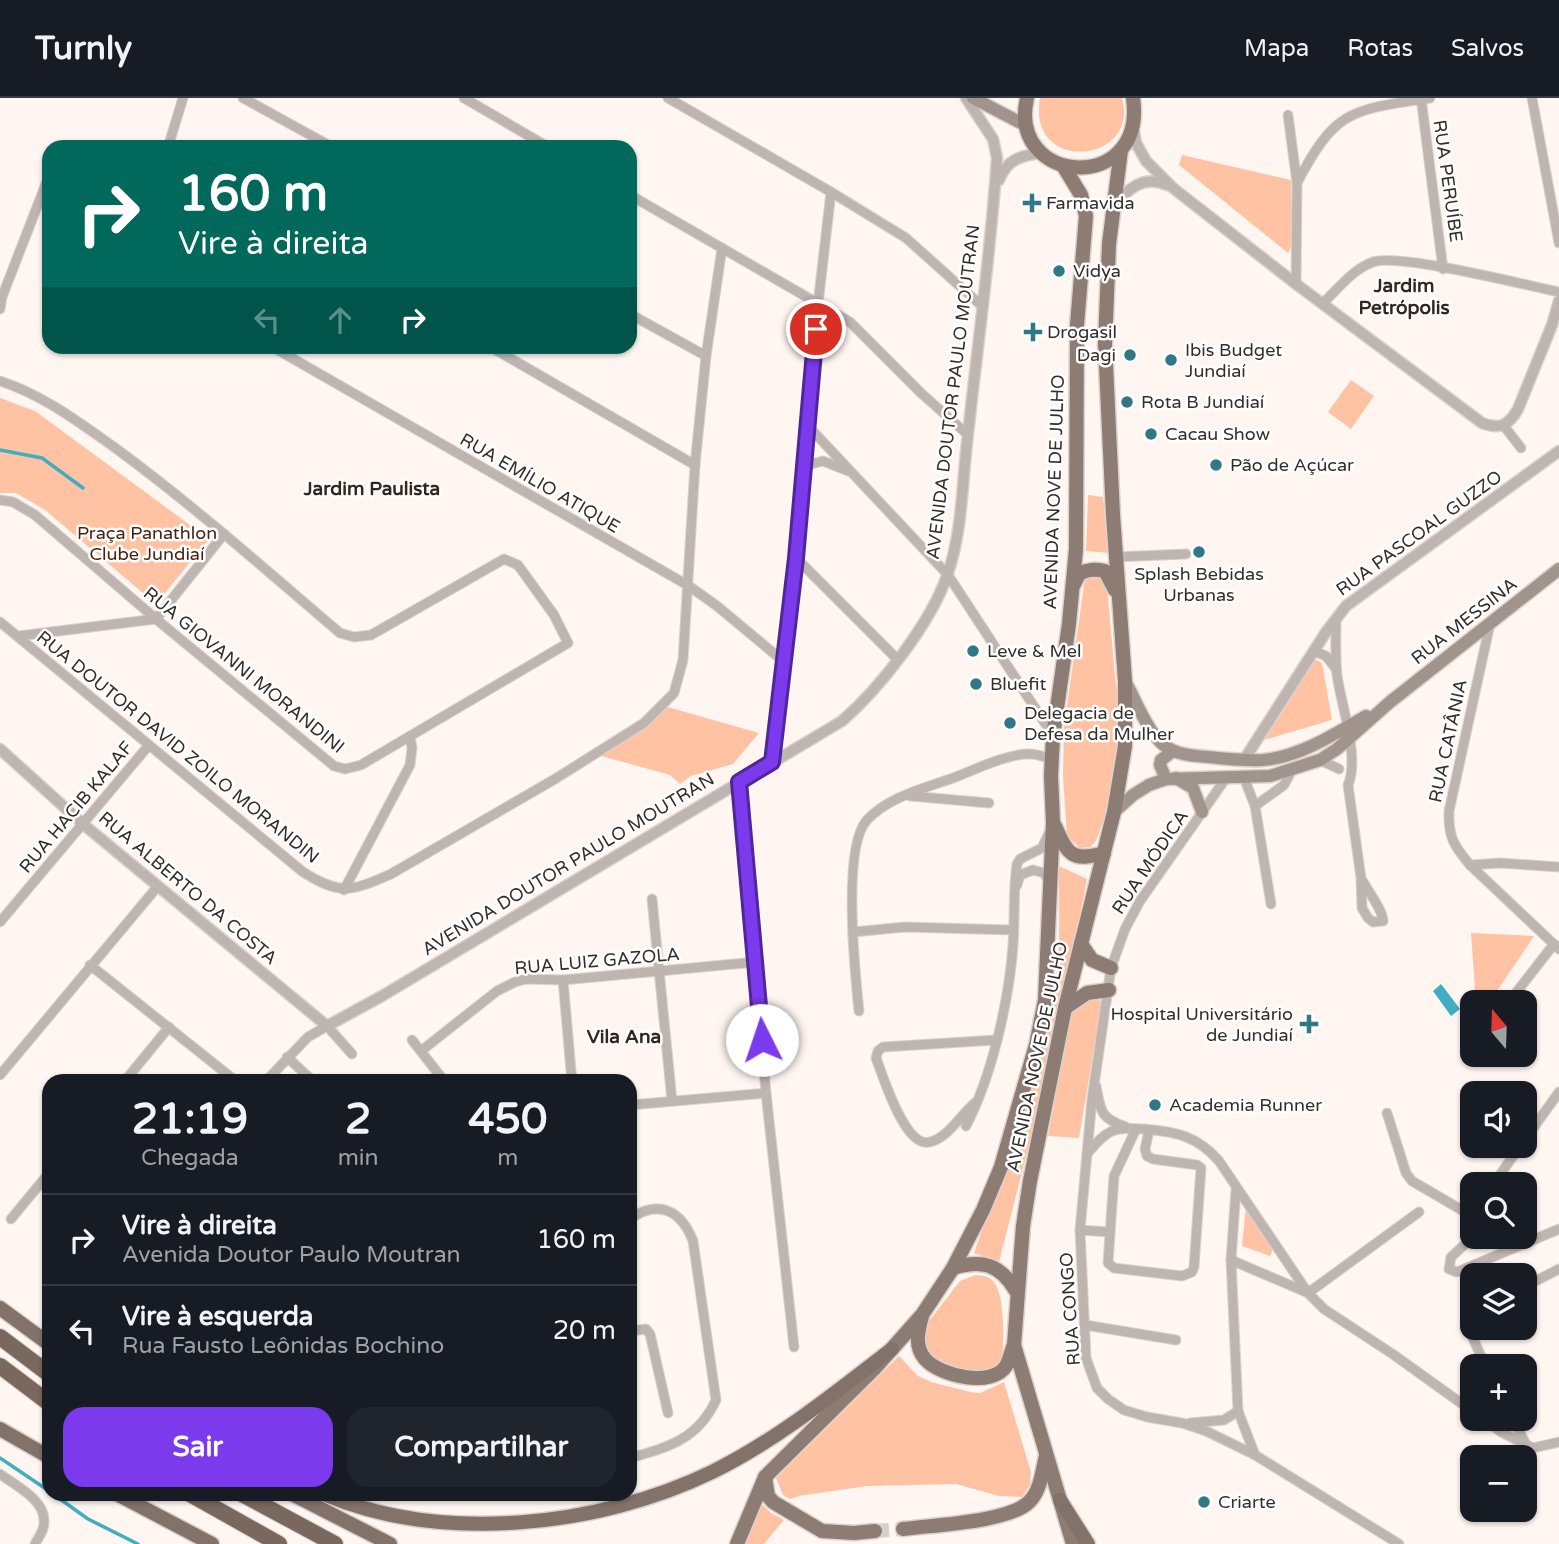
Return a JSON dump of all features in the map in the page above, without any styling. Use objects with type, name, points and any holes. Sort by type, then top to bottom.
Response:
[{"type":"highway","points":[[0,1308],[42,1339]]},
{"type":"highway","points":[[0,1337],[42,1369]]},
{"type":"highway","points":[[637,1499],[678,1487],[731,1461],[801,1417],[892,1349]]},
{"type":"highway","points":[[0,1366],[42,1397]]},
{"type":"highway","points":[[0,1429],[42,1453]]},
{"type":"highway","points":[[1060,1500],[1088,1544]]},
{"type":"highway","points":[[130,1501],[212,1544]]},
{"type":"highway","points":[[202,1501],[279,1544]]},
{"type":"highway","points":[[255,1501],[335,1544]]},
{"type":"highway","points":[[306,1501],[390,1544]]},
{"type":"highway","points":[[345,1501],[392,1517],[479,1525],[551,1521],[631,1501]]},
{"type":"main road","points":[[973,98],[1025,125]]},
{"type":"main road","points":[[1027,98],[1025,125],[1028,135],[1040,153],[1065,167],[1091,168],[1110,160],[1121,150],[1134,109]]},
{"type":"main road","name":"AVENIDA NOVE DE JULHO","points":[[903,1529],[993,1518],[1021,1508],[1037,1492],[1046,1455],[1014,1345],[1016,1291],[1030,1181],[1065,1008],[1114,812],[1125,746],[1125,681],[1105,344],[1109,244],[1121,150]]},
{"type":"main road","name":"AVENIDA NOVE DE JULHO","points":[[765,1478],[847,1398],[892,1349],[922,1315],[953,1268],[983,1210],[1000,1167],[1036,1045],[1045,1000],[1053,822],[1053,736],[1073,586],[1077,325],[1086,216],[1082,195],[1065,167]]},
{"type":"main road","points":[[1073,586],[1083,572],[1097,569],[1105,571],[1118,598]]},
{"type":"main road","name":"RUA MESSINA","points":[[1173,751],[1198,757],[1264,760],[1284,756],[1348,732],[1559,569]]},
{"type":"main road","points":[[1125,681],[1156,739],[1173,751],[1161,760],[1160,765],[1171,778],[1193,788],[1202,813]]},
{"type":"main road","name":"RUA MESSINA","points":[[1114,812],[1141,790],[1171,778],[1244,778],[1269,776],[1292,770],[1320,760],[1337,749],[1348,732]]},
{"type":"main road","points":[[1053,822],[1072,855],[1083,859],[1104,853]]},
{"type":"main road","points":[[1081,944],[1092,960],[1111,968]]},
{"type":"main road","points":[[1065,1008],[1087,993],[1109,990]]},
{"type":"main road","points":[[953,1268],[975,1263],[984,1264],[1008,1278],[1016,1291]]},
{"type":"main road","points":[[922,1315],[917,1333],[921,1352],[925,1359],[943,1371],[974,1379],[988,1378],[1006,1366],[1014,1345]]},
{"type":"main road","points":[[1046,1455],[1073,1544]]},
{"type":"main road","points":[[765,1478],[768,1496],[773,1502],[822,1531],[875,1531]]},
{"type":"main road","points":[[737,1544],[765,1478]]},
{"type":"street","points":[[170,140],[183,98]]},
{"type":"street","points":[[243,98],[319,140]]},
{"type":"street","points":[[464,98],[536,140]]},
{"type":"street","points":[[668,98],[906,238],[983,307]]},
{"type":"street","name":"AVENIDA DOUTOR PAULO MOUTRAN","points":[[327,1026],[382,996],[842,722],[864,702],[898,660],[948,575],[957,535],[997,158],[993,139],[965,98]]},
{"type":"street","points":[[1297,183],[1318,144],[1345,118],[1375,106],[1424,98]]},
{"type":"street","name":"RUA PERUÍBE","points":[[1424,98],[1443,269]]},
{"type":"street","points":[[1532,98],[1559,243]]},
{"type":"street","points":[[1134,109],[1136,143],[1146,161],[1173,188],[1482,423],[1492,427],[1504,426],[1513,419],[1552,325],[1559,301]]},
{"type":"street","points":[[1288,115],[1297,183],[1296,284]]},
{"type":"street","points":[[995,189],[1008,163],[1019,157],[1040,153]]},
{"type":"street","points":[[1114,212],[1122,196],[1139,184],[1160,182],[1173,188]]},
{"type":"street","points":[[772,762],[796,558],[818,304],[831,192]]},
{"type":"street","points":[[0,309],[2,297],[42,194]]},
{"type":"street","points":[[637,199],[838,315],[860,331],[921,393],[968,434]]},
{"type":"street","points":[[344,890],[365,886],[391,874],[555,779],[648,721],[674,694],[683,660],[695,465],[706,356],[722,248]]},
{"type":"street","points":[[1323,303],[1357,271],[1381,260],[1395,260],[1559,292]]},
{"type":"street","points":[[637,317],[706,356]]},
{"type":"street","name":"RUA EMÍLIO ATIQUE","points":[[285,354],[689,586],[783,662]]},
{"type":"street","points":[[503,354],[695,465]]},
{"type":"street","points":[[0,381],[22,388],[57,406],[153,475],[224,534],[156,619],[18,636]]},
{"type":"street","points":[[1504,426],[1521,448]]},
{"type":"street","points":[[809,428],[948,575],[1053,736]]},
{"type":"street","name":"RUA PASCOAL GUZZO","points":[[1244,760],[1346,606],[1559,451]]},
{"type":"street","points":[[804,466],[823,461],[853,474]]},
{"type":"street","name":"RUA GIOVANNI MORANDINI","points":[[0,500],[13,502],[35,515],[334,766],[345,769],[361,765],[568,643],[554,615],[518,565],[504,559],[371,635],[354,637],[341,633],[224,534]]},
{"type":"street","points":[[1116,557],[1186,554]]},
{"type":"street","points":[[796,558],[898,660]]},
{"type":"street","points":[[1336,619],[1337,671],[1351,761],[1351,778],[1348,785]]},
{"type":"street","name":"RUA DOUTOR DAVID ZOILO MORANDIN","points":[[0,622],[303,873],[323,885],[344,890]]},
{"type":"street","name":"RUA CATÂNIA","points":[[1490,622],[1449,811],[1450,835],[1470,864],[1556,946]]},
{"type":"street","points":[[1314,651],[1326,656],[1337,671]]},
{"type":"street","points":[[344,890],[410,765],[410,736]]},
{"type":"street","name":"RUA HACIB KALAF","points":[[0,922],[149,745]]},
{"type":"street","points":[[859,1011],[853,932],[854,863],[860,830],[874,813],[906,795],[1020,756],[1030,754],[1052,759]]},
{"type":"street","name":"RUA ALBERTO DA COSTA","points":[[3,756],[327,1026],[352,1054]]},
{"type":"street","points":[[1320,760],[1339,769],[1348,785],[1361,878]]},
{"type":"street","points":[[1339,769],[1351,761]]},
{"type":"street","points":[[1255,806],[1284,785],[1292,770]]},
{"type":"street","name":"RUA MÓDICA","points":[[1111,968],[1125,929],[1140,901],[1226,778]]},
{"type":"street","points":[[1244,778],[1255,806],[1271,904]]},
{"type":"street","points":[[739,782],[766,1093],[794,1346]]},
{"type":"street","points":[[906,795],[989,803]]},
{"type":"street","points":[[966,1126],[980,1098],[996,1040],[1010,970],[1015,875],[1020,859],[1042,848],[1053,822]]},
{"type":"street","points":[[1470,864],[1559,867]]},
{"type":"street","points":[[1015,890],[1020,875],[1033,870],[1044,873],[1051,886]]},
{"type":"street","points":[[0,1074],[158,886]]},
{"type":"street","points":[[652,898],[672,1101]]},
{"type":"street","points":[[853,932],[905,927],[1013,930]]},
{"type":"street","points":[[1519,990],[1556,946]]},
{"type":"street","name":"RUA LUIZ GAZOLA","points":[[421,1051],[505,985],[526,979],[563,980],[756,962]]},
{"type":"street","points":[[90,965],[227,1074]]},
{"type":"street","name":"RUA CONGO","points":[[1111,968],[1092,1099],[1080,1230],[1086,1358],[1097,1388],[1124,1410],[1206,1431],[1255,1455],[1399,1544]]},
{"type":"street","points":[[563,980],[571,1074]]},
{"type":"street","points":[[272,1074],[308,1037],[327,1026]]},
{"type":"street","points":[[131,1074],[169,1027]]},
{"type":"street","points":[[412,1040],[439,1074]]},
{"type":"street","points":[[980,1098],[942,1135],[930,1142],[922,1142],[909,1132],[894,1104],[876,1058],[883,1047],[996,1040]]},
{"type":"street","points":[[287,1057],[305,1074]]},
{"type":"street","points":[[1096,1084],[1104,1116],[1111,1122],[1132,1128],[1178,1133],[1200,1144],[1219,1161],[1308,1293],[1324,1309],[1460,1402]]},
{"type":"street","points":[[1537,1123],[1559,1092]]},
{"type":"street","points":[[637,1104],[766,1093]]},
{"type":"street","points":[[1387,1113],[1406,1174],[1412,1181],[1460,1209]]},
{"type":"street","points":[[1086,1154],[1112,1131],[1132,1128]]},
{"type":"street","points":[[1132,1128],[1114,1176],[1107,1259],[1111,1266],[1182,1276],[1192,1272],[1194,1267],[1201,1168],[1147,1156],[1145,1149],[1149,1130]]},
{"type":"street","points":[[11,1219],[42,1181]]},
{"type":"street","points":[[1236,1189],[1231,1261],[1238,1411],[1255,1455]]},
{"type":"street","points":[[637,1215],[648,1209],[667,1210],[688,1228],[693,1241],[716,1400],[709,1415],[678,1442],[637,1456]]},
{"type":"street","points":[[1308,1293],[1419,1212]]},
{"type":"street","points":[[1537,1238],[1559,1229]]},
{"type":"street","points":[[1080,1230],[1109,1232]]},
{"type":"street","points":[[1460,1249],[1451,1257],[1451,1271],[1457,1272],[1512,1249]]},
{"type":"street","points":[[1231,1261],[1308,1293]]},
{"type":"street","points":[[1537,1280],[1559,1269]]},
{"type":"street","points":[[1085,1325],[1176,1340]]},
{"type":"street","points":[[637,1330],[646,1329],[649,1334],[668,1413]]},
{"type":"street","points":[[1182,1423],[1224,1420],[1238,1411]]},
{"type":"street","points":[[1500,1431],[1527,1445]]},
{"type":"street","points":[[1519,1431],[1527,1445]]},
{"type":"street","points":[[1537,1448],[1559,1442]]},
{"type":"street","points":[[0,1474],[42,1509],[45,1521],[34,1544]]},
{"type":"green space","points":[[1040,98],[1122,98],[1123,120],[1115,137],[1101,147],[1083,152],[1065,149],[1050,140],[1040,123]]},
{"type":"green space","points":[[1182,155],[1291,180],[1293,244],[1288,253],[1179,165]]},
{"type":"green space","points":[[1351,380],[1374,396],[1351,429],[1328,412]]},
{"type":"green space","name":"Praça Panathlon Clube Jundiaí","points":[[0,398],[35,411],[209,539],[156,604],[45,510],[16,493],[0,493]]},
{"type":"green space","points":[[1088,495],[1103,497],[1109,553],[1086,551]]},
{"type":"green space","points":[[1106,575],[1116,686],[1125,703],[1110,801],[1096,841],[1090,847],[1080,848],[1067,836],[1063,776],[1064,727],[1085,578]]},
{"type":"green space","points":[[1314,659],[1322,663],[1332,720],[1264,740]]},
{"type":"green space","points":[[664,706],[759,733],[733,764],[691,776],[680,784],[670,775],[594,754]]},
{"type":"green space","points":[[1059,866],[1087,879],[1055,1043],[999,1262],[974,1253],[1034,1077],[1051,1005],[1058,956]]},
{"type":"green space","points":[[1471,933],[1534,936],[1498,990],[1475,990]]},
{"type":"green space","points":[[1096,998],[1102,1002],[1079,1138],[1048,1136],[1071,1013],[1085,1000]]},
{"type":"green space","points":[[1246,1206],[1273,1250],[1270,1256],[1242,1246]]},
{"type":"green space","points":[[976,1275],[992,1280],[1000,1295],[1003,1359],[990,1369],[963,1372],[938,1363],[925,1352],[922,1330],[960,1281]]},
{"type":"green space","points":[[899,1356],[918,1376],[970,1392],[980,1393],[1004,1382],[1031,1472],[1030,1485],[1022,1497],[999,1496],[956,1484],[867,1486],[790,1499],[783,1495],[776,1478]]},
{"type":"green space","points":[[759,1501],[771,1513],[784,1520],[764,1544],[744,1544]]},
{"type":"water","points":[[1441,984],[1460,1009],[1451,1016],[1433,991]]},
{"type":"waterway","points":[[0,450],[42,458],[83,488]]},
{"type":"waterway","points":[[0,1458],[42,1486]]},
{"type":"waterway","points":[[63,1501],[88,1519],[138,1544]]},
{"type":"tunnel","points":[[875,1531],[903,1529]]},
{"type":"place","name":"Farmavida","points":[[1032,203]]},
{"type":"place","name":"Vidya","points":[[1059,271]]},
{"type":"place","name":"Drogasil","points":[[1033,332]]},
{"type":"place","name":"Dagi","points":[[1130,355]]},
{"type":"place","name":"Ibis Budget Jundiaí","points":[[1171,360]]},
{"type":"place","name":"Rota B Jundiaí","points":[[1127,402]]},
{"type":"place","name":"Cacau Show","points":[[1151,434]]},
{"type":"place","name":"Pão de Açúcar","points":[[1216,465]]},
{"type":"place","name":"Splash Bebidas Urbanas","points":[[1199,552]]},
{"type":"place","name":"Leve & Mel","points":[[973,651]]},
{"type":"place","name":"Bluefit","points":[[976,684]]},
{"type":"place","name":"Delegacia de Defesa da Mulher","points":[[1010,723]]},
{"type":"place","name":"Hospital Universitário de Jundiaí","points":[[1309,1024]]},
{"type":"place","name":"Academia Runner","points":[[1155,1105]]},
{"type":"place","name":"Criarte","points":[[1204,1502]]},
{"type":"district","name":"Jardim Petrópolis","points":[[1404,297]]},
{"type":"district","name":"Jardim Paulista","points":[[372,489]]},
{"type":"district","name":"Vila Ana","points":[[624,1037]]},
{"type":"route","points":[[762,1040],[739,782],[772,762],[796,558],[816,329]]}]
